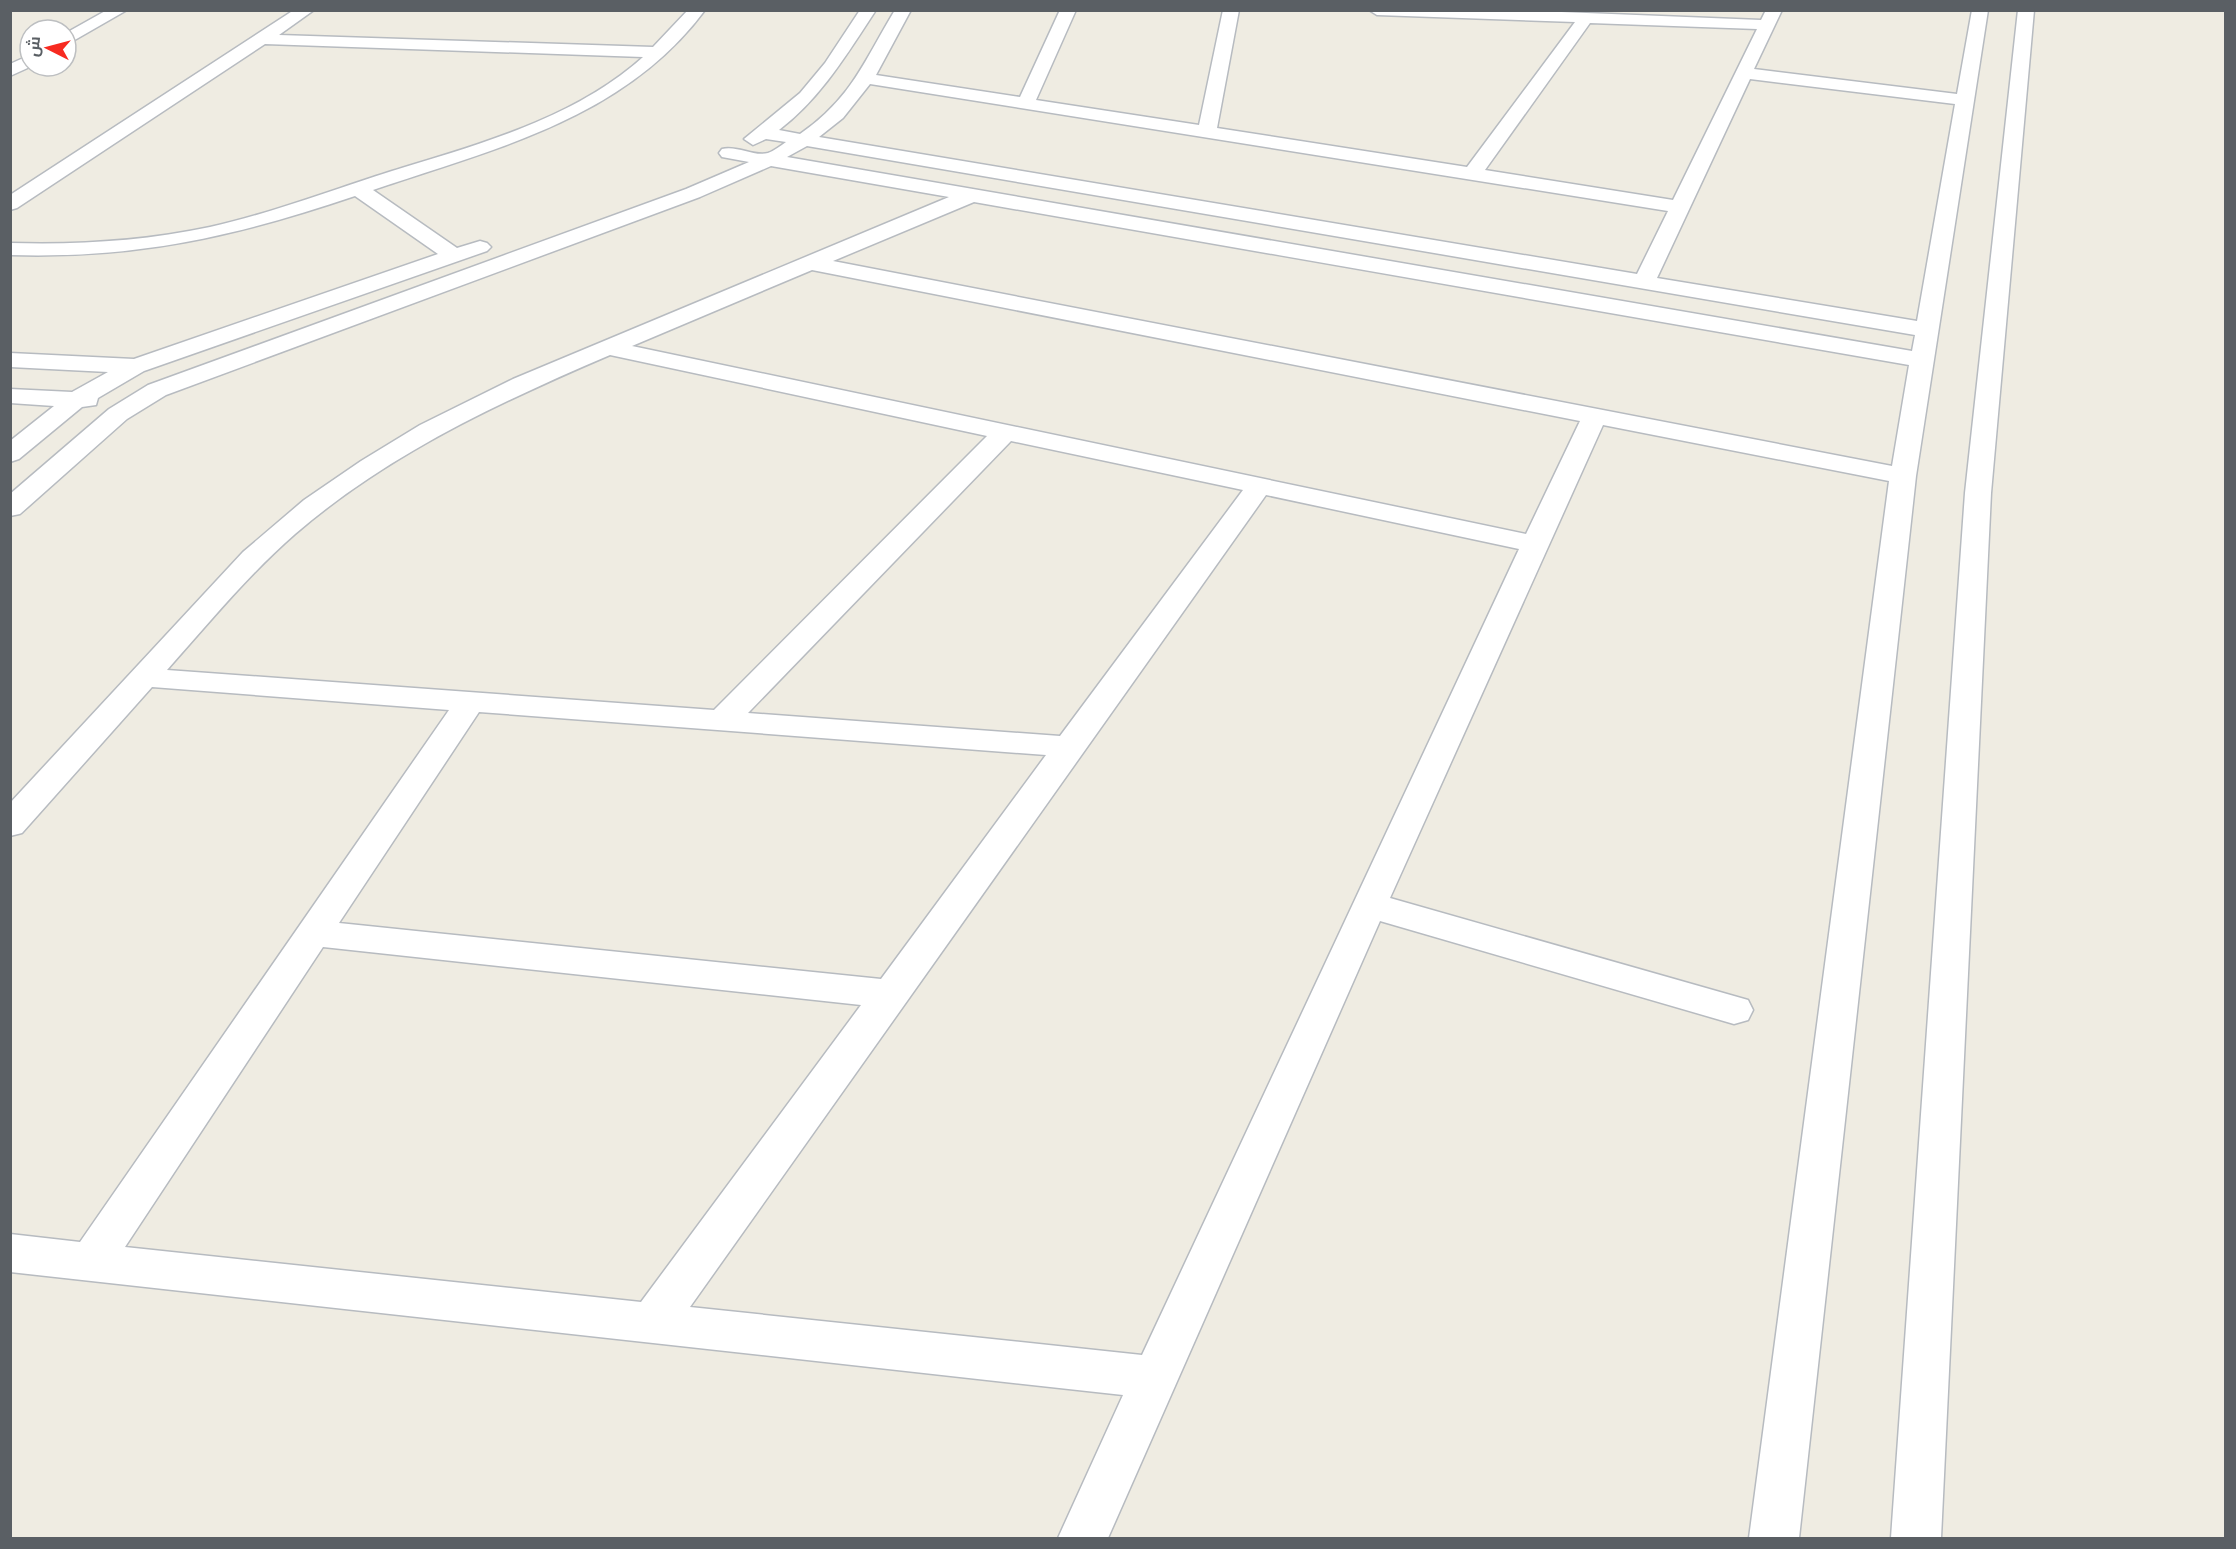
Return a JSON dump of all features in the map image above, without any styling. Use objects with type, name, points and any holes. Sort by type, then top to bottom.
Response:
[{"type":"street","points":[[78,33],[119,10]]},
{"type":"street","points":[[10,204],[306,10]]},
{"type":"street","points":[[10,249],[89,250],[169,241],[245,224],[493,145],[557,119],[619,85],[656,52],[697,10]]},
{"type":"street","points":[[868,10],[814,91],[794,111],[763,133],[720,157],[767,160],[972,195],[1924,345]]},
{"type":"street","points":[[10,508],[103,426],[134,402],[156,390],[208,369],[693,193],[767,160],[803,140],[834,117],[853,96],[903,10]]},
{"type":"street","points":[[1026,103],[1068,10]]},
{"type":"street","points":[[1207,132],[1231,10]]},
{"type":"street","points":[[1377,10],[1586,18],[1770,18],[1644,282]]},
{"type":"street","points":[[1774,1539],[1903,476],[1980,10]]},
{"type":"street","points":[[1916,1539],[1978,493],[2026,10]]},
{"type":"street","points":[[1472,174],[1586,18]]},
{"type":"street","points":[[262,39],[656,52]]},
{"type":"street","points":[[1744,73],[1965,100]]},
{"type":"street","points":[[865,78],[1680,207]]},
{"type":"street","points":[[763,133],[1644,282],[1924,345]]},
{"type":"street","points":[[570,216],[681,175]]},
{"type":"street","points":[[357,188],[454,256]]},
{"type":"street","points":[[10,825],[238,573],[286,528],[338,488],[396,450],[455,416],[608,348],[972,195]]},
{"type":"street","points":[[10,454],[75,400],[136,366],[496,242]]},
{"type":"street","points":[[810,263],[1903,476]]},
{"type":"street","points":[[608,348],[1536,544]]},
{"type":"street","points":[[10,360],[208,369]]},
{"type":"street","points":[[10,396],[134,402]]},
{"type":"street","points":[[1083,1539],[1369,905],[1595,415]]},
{"type":"street","points":[[722,721],[1005,432]]},
{"type":"street","points":[[653,1323],[1259,486]]},
{"type":"street","points":[[144,677],[1070,747]]},
{"type":"street","points":[[91,1261],[470,702]]},
{"type":"street","points":[[1369,905],[1734,1010]]},
{"type":"street","points":[[313,933],[892,994]]},
{"type":"street","points":[[10,1252],[1156,1378]]}]
